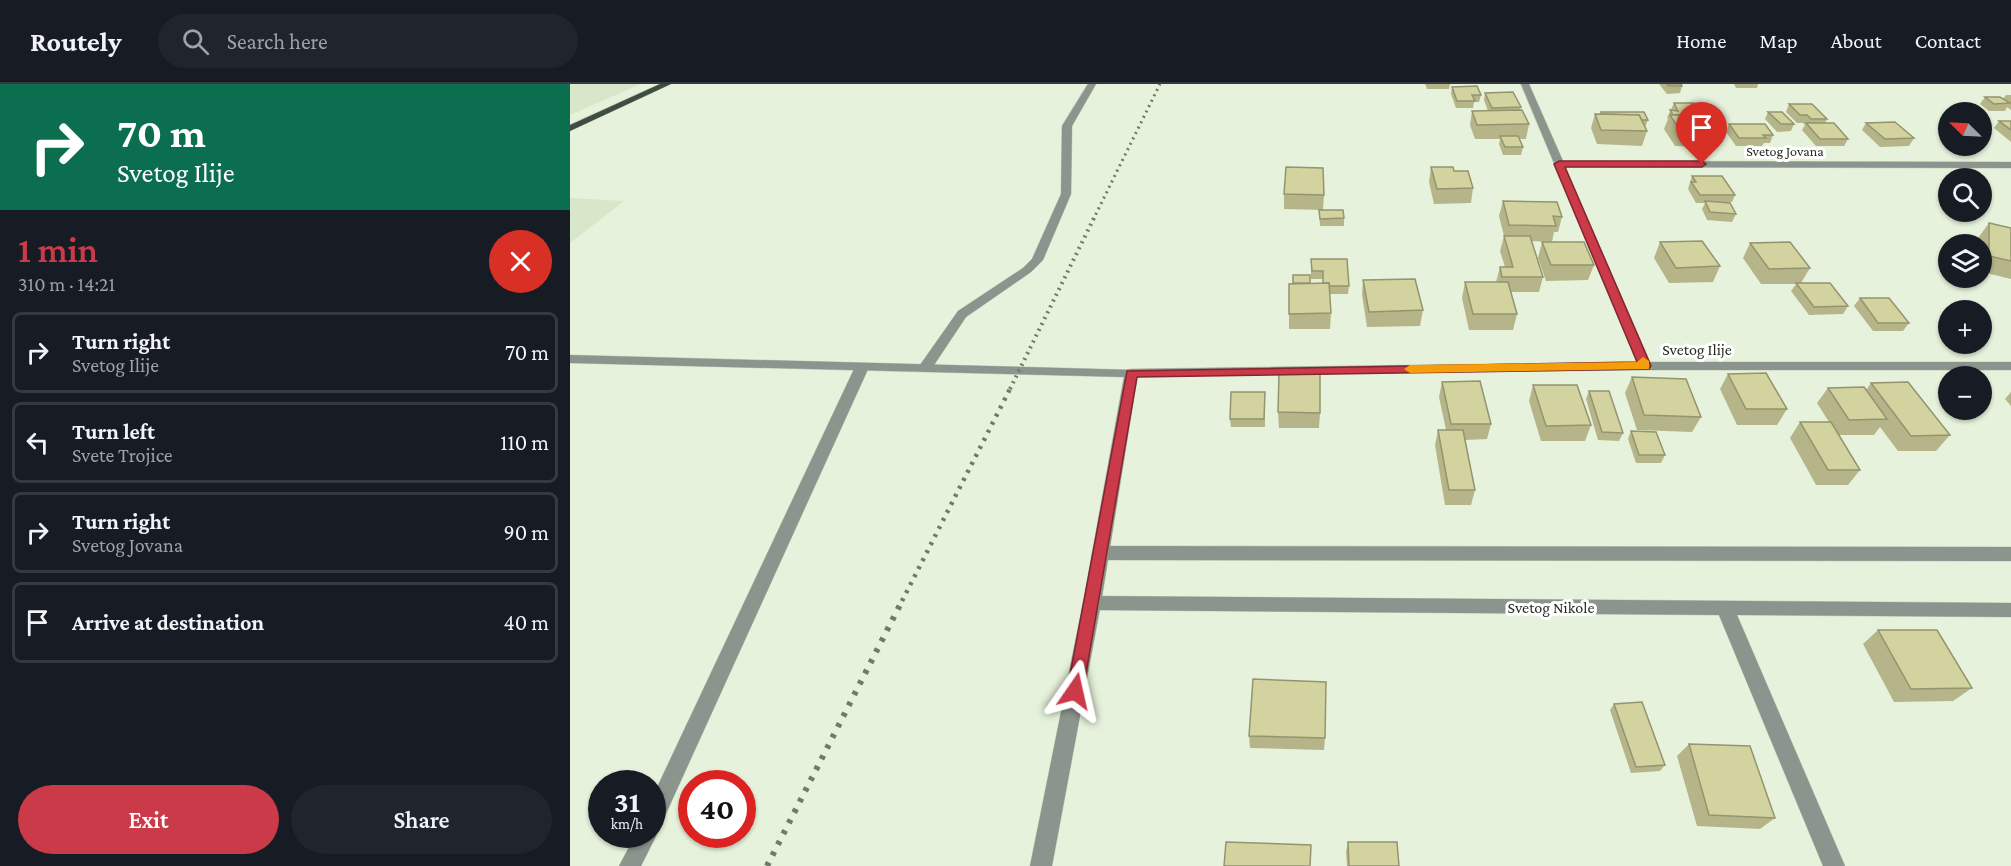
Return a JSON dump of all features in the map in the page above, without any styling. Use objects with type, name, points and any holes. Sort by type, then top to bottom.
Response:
[{"type":"main road","points":[[570,128],[667,84]]},
{"type":"street","points":[[925,368],[962,314],[1037,260],[1066,194],[1067,126],[1092,84]]},
{"type":"street","points":[[1525,84],[1645,366]]},
{"type":"street","name":"Svetog Jovana","points":[[1559,164],[2011,165]]},
{"type":"street","name":"Svetog Ilije","points":[[570,359],[1131,374],[1645,366],[2011,366]]},
{"type":"street","points":[[666,792],[862,367]]},
{"type":"street","points":[[1041,866],[1092,603],[1131,374]]},
{"type":"street","points":[[1100,553],[2011,554]]},
{"type":"street","name":"Svetog Nikole","points":[[1092,603],[2011,610]]},
{"type":"street","points":[[1725,608],[1834,866]]},
{"type":"street","points":[[630,866],[640,848]]},
{"type":"shaded area","points":[[570,84],[641,84],[570,115]]},
{"type":"shaded area","points":[[570,198],[624,201],[570,243]]},
{"type":"building","points":[[1667,84],[1681,84],[1682,86],[1669,86]]},
{"type":"building","points":[[1477,86],[1481,95],[1472,95],[1475,101],[1457,101],[1452,87]]},
{"type":"building","points":[[1513,92],[1521,107],[1492,108],[1485,93]]},
{"type":"building","points":[[1985,97],[2000,97],[2010,103],[1994,104]]},
{"type":"building","points":[[1674,103],[1694,103],[1702,115],[1673,115],[1670,110],[1678,111]]},
{"type":"building","points":[[1789,104],[1812,104],[1827,119],[1811,119],[1807,115],[1800,115]]},
{"type":"building","points":[[1522,110],[1529,124],[1477,125],[1472,111]]},
{"type":"building","points":[[1601,112],[1644,112],[1648,120],[1642,120],[1639,115],[1602,114]]},
{"type":"building","points":[[1768,112],[1782,112],[1794,124],[1781,124]]},
{"type":"building","points":[[1595,114],[1639,115],[1647,131],[1601,130]]},
{"type":"building","points":[[1670,115],[1704,115],[1716,132],[1681,132]]},
{"type":"building","points":[[1999,121],[2011,121],[2011,130]]},
{"type":"building","points":[[1895,122],[1914,138],[1885,139],[1866,123]]},
{"type":"building","points":[[1806,123],[1834,123],[1848,139],[1820,139]]},
{"type":"building","points":[[1729,124],[1765,124],[1773,135],[1763,135],[1766,138],[1739,138]]},
{"type":"building","points":[[1500,136],[1518,136],[1523,147],[1505,147]]},
{"type":"building","points":[[1286,167],[1323,168],[1324,195],[1284,194]]},
{"type":"building","points":[[1431,167],[1453,167],[1454,171],[1468,171],[1473,188],[1437,189]]},
{"type":"building","points":[[1692,176],[1722,176],[1735,195],[1700,195],[1691,182],[1696,182]]},
{"type":"building","points":[[1503,201],[1557,202],[1562,217],[1553,216],[1556,226],[1509,225]]},
{"type":"building","points":[[1705,201],[1730,203],[1736,214],[1710,212]]},
{"type":"building","points":[[1319,210],[1343,210],[1344,218],[1320,219]]},
{"type":"building","points":[[1989,223],[2011,228],[2011,261],[1992,257],[1992,234],[1989,234]]},
{"type":"building","points":[[1504,236],[1530,236],[1543,277],[1502,277],[1500,267],[1513,267]]},
{"type":"building","points":[[1702,241],[1720,266],[1676,268],[1660,242]]},
{"type":"building","points":[[1542,242],[1584,242],[1594,265],[1551,265]]},
{"type":"building","points":[[1790,242],[1810,268],[1769,269],[1750,243]]},
{"type":"building","points":[[1311,259],[1347,259],[1349,286],[1329,286],[1329,283],[1323,283],[1323,271],[1312,271]]},
{"type":"building","points":[[1293,275],[1310,275],[1310,283],[1293,283]]},
{"type":"building","points":[[1415,279],[1423,310],[1369,312],[1363,280]]},
{"type":"building","points":[[1465,282],[1508,282],[1517,314],[1473,314]]},
{"type":"building","points":[[1329,283],[1331,313],[1289,314],[1289,284]]},
{"type":"building","points":[[1796,283],[1830,283],[1848,306],[1814,307]]},
{"type":"building","points":[[1860,298],[1889,298],[1909,323],[1878,323]]},
{"type":"building","points":[[1279,373],[1320,374],[1320,413],[1278,412]]},
{"type":"building","points":[[1766,373],[1787,409],[1746,409],[1728,374]]},
{"type":"building","points":[[1632,377],[1686,379],[1701,417],[1644,415]]},
{"type":"building","points":[[1480,381],[1491,424],[1451,424],[1442,382]]},
{"type":"building","points":[[1908,382],[1950,435],[1911,436],[1871,383]]},
{"type":"building","points":[[1533,385],[1577,385],[1591,425],[1546,426]]},
{"type":"building","points":[[1864,387],[1887,419],[1849,420],[1828,388]]},
{"type":"building","points":[[1589,391],[1609,391],[1623,433],[1602,432]]},
{"type":"building","points":[[1231,392],[1265,392],[1264,419],[1230,419]]},
{"type":"building","points":[[1800,422],[1831,422],[1860,470],[1828,470]]},
{"type":"building","points":[[1438,430],[1463,430],[1475,490],[1449,490]]},
{"type":"building","points":[[1631,431],[1656,432],[1665,455],[1639,455]]},
{"type":"building","points":[[1878,630],[1937,630],[1972,688],[1911,689]]},
{"type":"building","points":[[1253,679],[1326,682],[1325,738],[1249,736]]},
{"type":"building","points":[[1642,702],[1665,765],[1636,767],[1614,704]]},
{"type":"building","points":[[1689,744],[1750,746],[1775,818],[1709,815]]},
{"type":"building","points":[[1226,842],[1311,845],[1310,866],[1224,866]]},
{"type":"building","points":[[1348,842],[1397,842],[1399,866],[1349,866]]},
{"type":"railway","points":[[1093,220],[1160,84]]},
{"type":"railway","points":[[1011,388],[1094,218]]},
{"type":"railway","points":[[902,601],[1011,388]]},
{"type":"railway","points":[[767,866],[903,599]]},
{"type":"slow traffic","points":[[1410,369],[1645,366],[1643,361]]},
{"type":"route","points":[[1075,691],[1131,374],[1645,366],[1559,164],[1702,164]]}]
